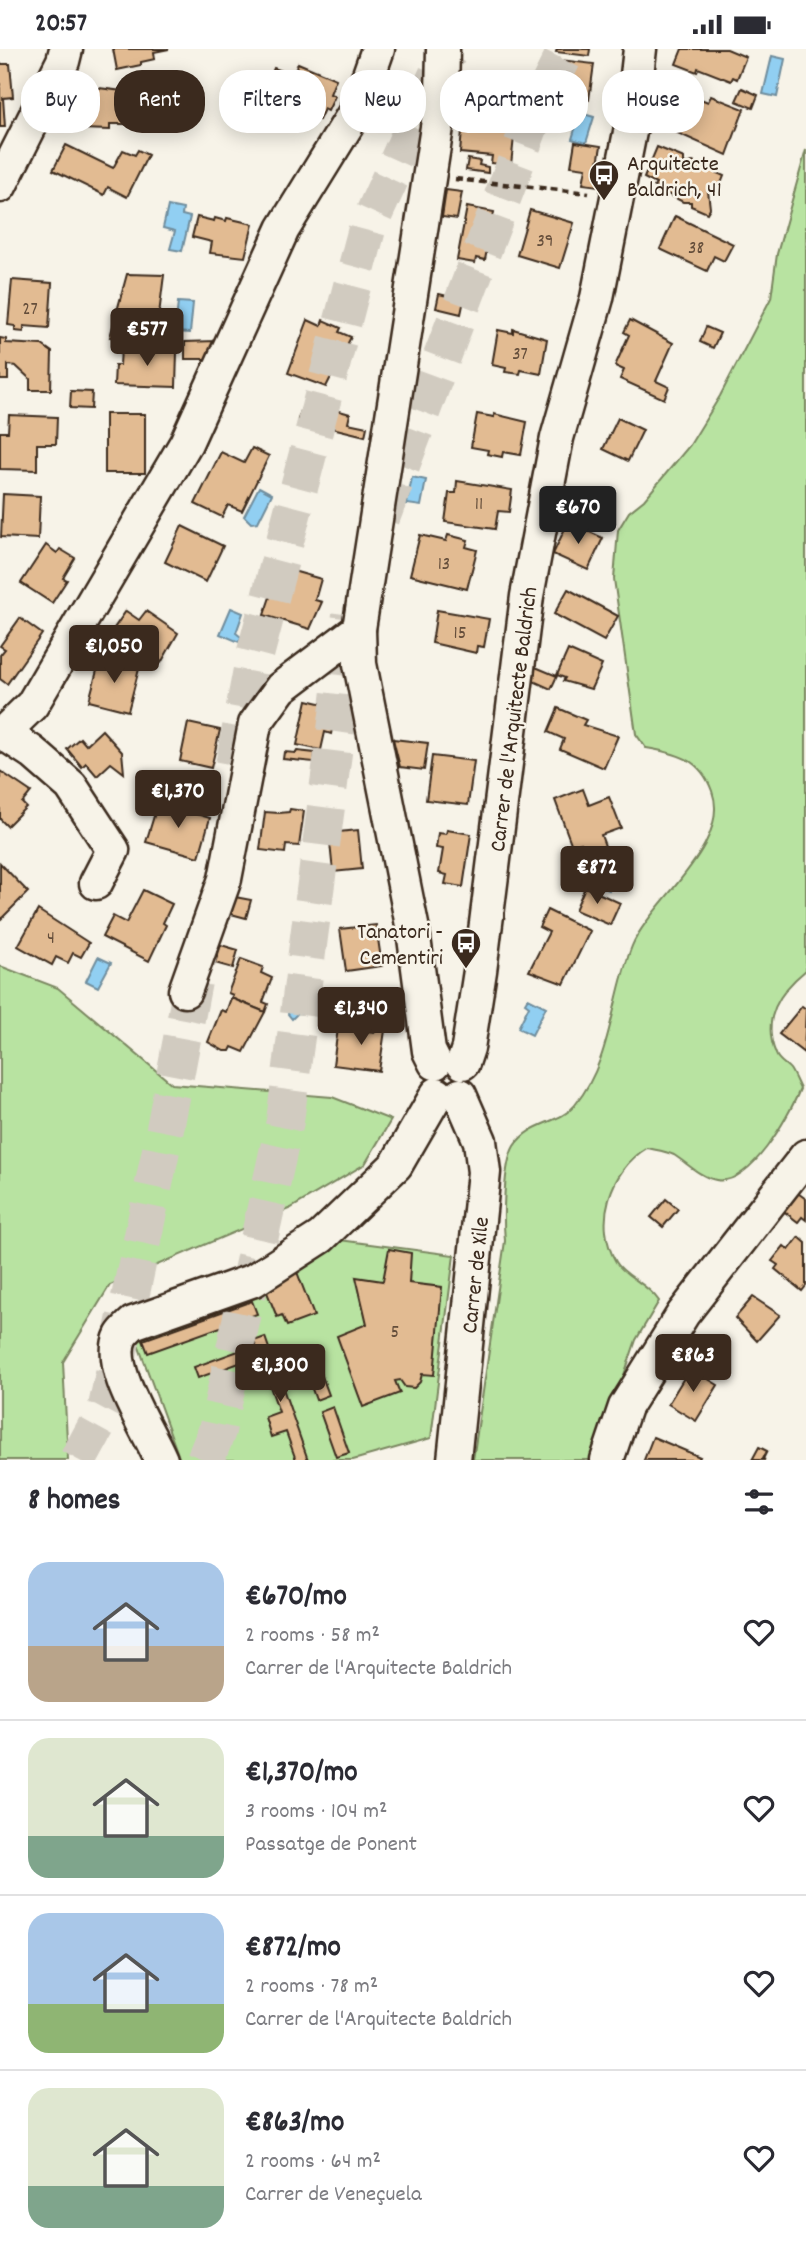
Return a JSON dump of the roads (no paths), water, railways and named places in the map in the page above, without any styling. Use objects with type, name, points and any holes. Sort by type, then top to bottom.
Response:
[{"type":"street","points":[[0,186],[63,61],[66,49]]},
{"type":"street","points":[[96,883],[113,850],[71,786],[32,752],[2,732],[32,705],[186,443],[283,229],[357,109],[377,49]]},
{"type":"street","points":[[443,49],[442,95],[359,629],[360,664],[413,930],[429,1051],[449,1063]]},
{"type":"street","name":"Carrer de l'Arquitecte Baldrich","points":[[449,1063],[468,1048],[527,596],[557,438],[597,298],[631,127],[640,49]]},
{"type":"street","points":[[185,991],[225,879],[255,724],[281,688],[359,629]]},
{"type":"street","name":"Carrer de Xile","points":[[449,1063],[428,1079],[448,1094],[480,1141],[484,1172],[454,1460]]},
{"type":"street","points":[[162,1460],[129,1395],[118,1359],[121,1337],[133,1323],[254,1280],[321,1237],[396,1165],[448,1094]]},
{"type":"street","points":[[607,1460],[625,1408],[683,1314],[806,1156]]},
{"type":"water","points":[[772,56],[785,59],[777,97],[763,94]]},
{"type":"water","points":[[588,115],[594,117],[586,143],[572,139],[574,133],[588,133]]},
{"type":"water","points":[[168,206],[183,209],[182,215],[190,217],[182,251],[170,249],[175,231],[163,228]]},
{"type":"water","points":[[178,302],[193,303],[190,333],[175,332]]},
{"type":"water","points":[[412,477],[426,480],[421,506],[407,504]]},
{"type":"water","points":[[259,487],[272,494],[258,522],[251,523],[244,516]]},
{"type":"water","points":[[231,608],[243,613],[236,633],[241,637],[239,642],[220,634]]},
{"type":"water","points":[[615,862],[625,867],[622,876],[613,880],[609,890],[595,885],[602,868]]},
{"type":"water","points":[[98,957],[111,963],[98,987],[86,981]]},
{"type":"water","points":[[296,978],[311,981],[304,1014],[298,1013],[292,1019],[288,1014]]},
{"type":"water","points":[[528,998],[546,1007],[532,1035],[518,1028],[529,1006],[525,1003]]},
{"type":"tunnel","points":[[381,518],[533,117],[567,49]]},
{"type":"tunnel","points":[[234,765],[254,659],[367,229],[447,54]]},
{"type":"tunnel","points":[[205,1460],[217,1431],[285,1121],[351,615]]},
{"type":"tunnel","points":[[78,1460],[107,1407],[160,1155],[198,955]]},
{"type":"place","name":"Arquitecte Baldrich, 41","points":[[604,202]]},
{"type":"place","name":"Tanatori - Cementiri","points":[[466,970]]}]
